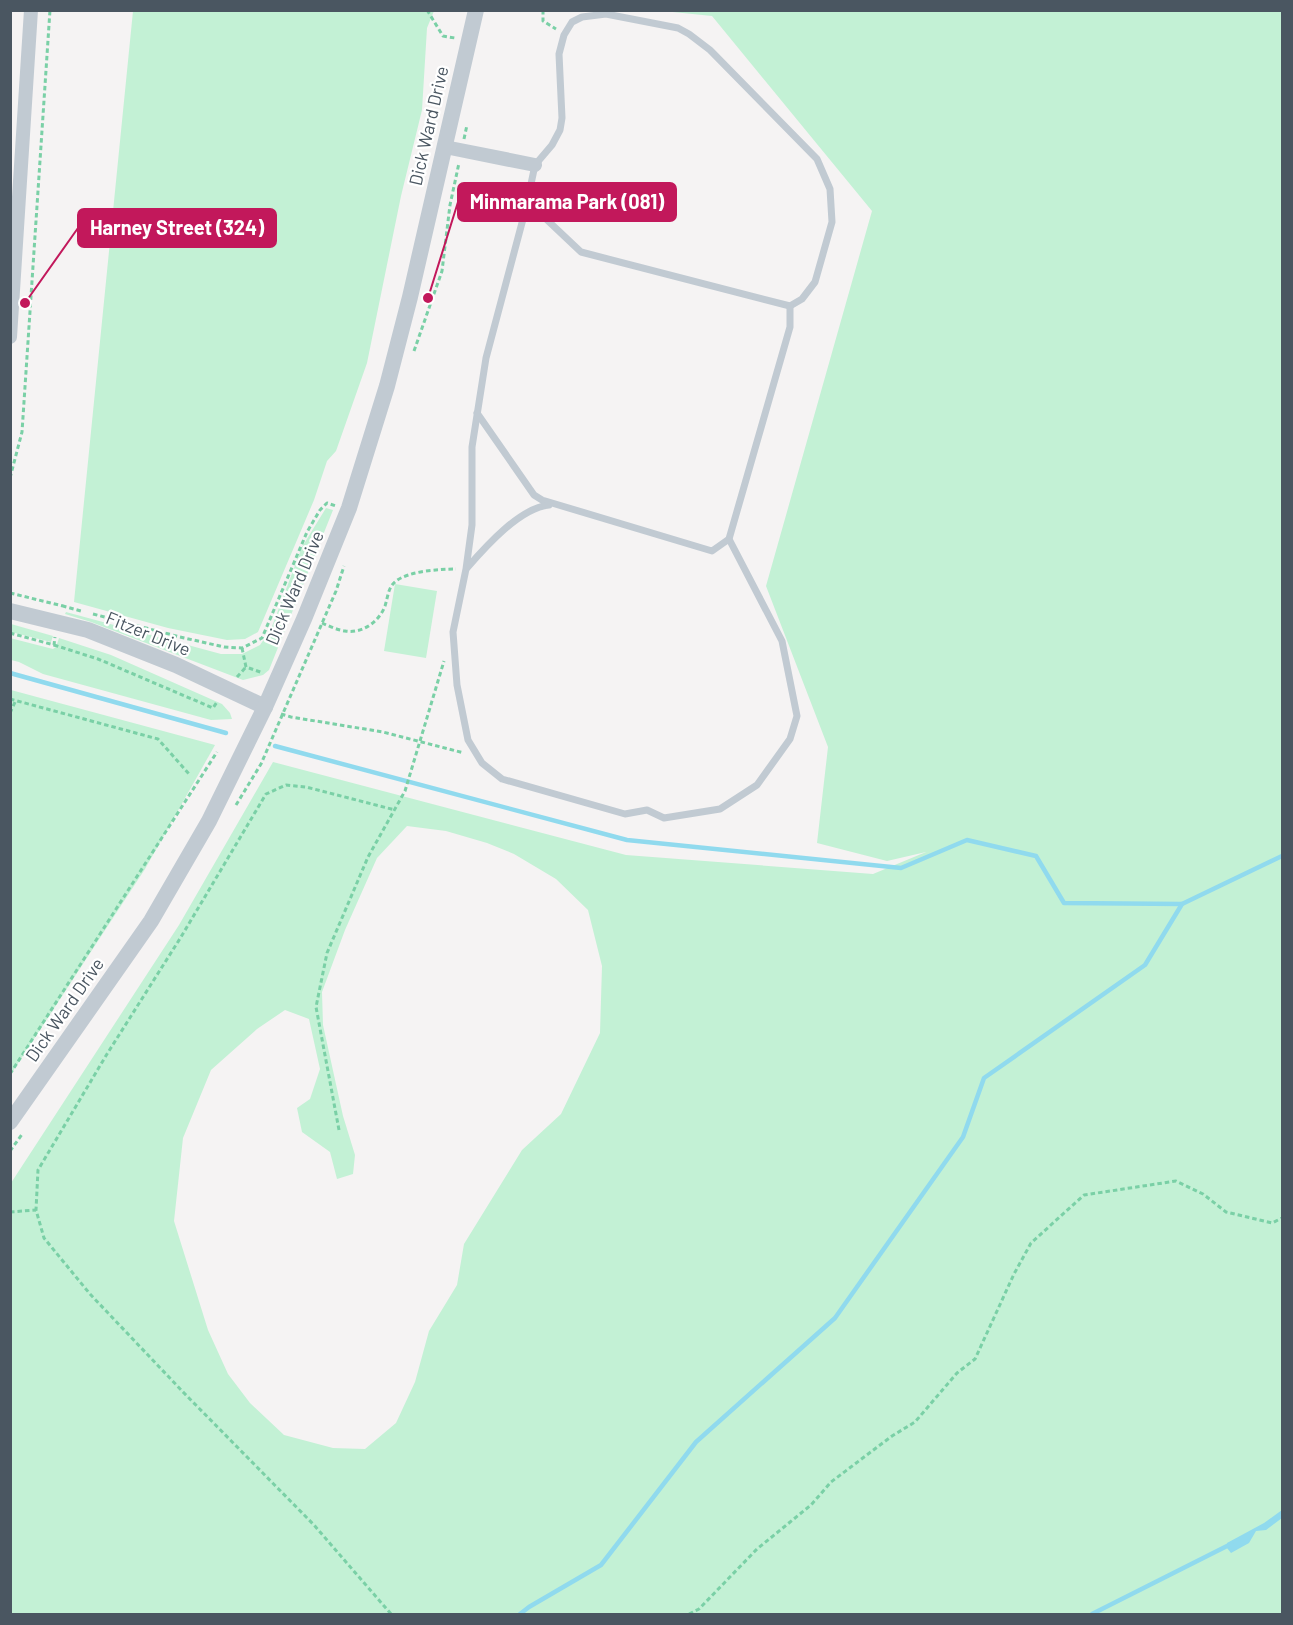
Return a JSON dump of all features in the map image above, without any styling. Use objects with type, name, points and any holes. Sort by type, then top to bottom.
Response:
[{"type":"street","points":[[10,337],[32,10]]},
{"type":"street","name":"Dick Ward Drive","points":[[10,1122],[151,921],[209,821],[304,619],[348,510],[387,386],[476,10]]},
{"type":"street","points":[[445,147],[535,165]]},
{"type":"street","name":"Fitzer Drive","points":[[10,611],[88,630],[176,665],[265,706]]},
{"type":"lane","points":[[606,14],[678,28],[710,50],[817,159],[830,189],[832,222],[815,282],[802,299],[790,306],[581,252],[544,218],[533,211],[531,184],[535,165],[552,145],[560,130],[562,118],[560,54],[564,34],[572,22],[582,17],[606,14]]},
{"type":"lane","points":[[533,211],[523,219],[486,358],[472,447],[472,525],[453,632],[457,685],[468,740],[487,767],[502,779],[625,814],[647,810],[664,818],[720,809],[757,785],[790,739],[796,716],[782,641],[729,539]]},
{"type":"lane","points":[[477,413],[534,495],[552,504],[712,551],[729,539],[790,327],[790,306]]},
{"type":"lane","points":[[466,569],[512,524],[531,510],[552,504]]},
{"type":"path","points":[[10,478],[22,432],[50,10]]},
{"type":"path","points":[[427,10],[443,36]]},
{"type":"path","points":[[543,10],[543,21],[564,34]]},
{"type":"path","points":[[10,594],[180,638],[224,647],[242,648],[262,638],[308,532],[320,510],[327,503],[348,510]]},
{"type":"path","points":[[322,623],[344,631],[358,632],[378,620],[388,590],[397,579],[431,569],[466,569]]},
{"type":"path","points":[[54,645],[63,606]]},
{"type":"path","points":[[339,1130],[316,1006],[327,953],[368,857],[407,787],[453,632]]},
{"type":"path","points":[[10,633],[98,659],[213,708],[217,702]]},
{"type":"path","points":[[242,648],[246,667]]},
{"type":"path","points":[[246,667],[264,673]]},
{"type":"path","points":[[237,678],[246,667]]},
{"type":"path","points":[[10,699],[158,739],[189,774]]},
{"type":"path","points":[[10,713],[16,700]]},
{"type":"path","points":[[282,714],[383,732],[463,753],[474,751]]},
{"type":"path","points":[[266,751],[272,738]]},
{"type":"path","points":[[10,1074],[217,752]]},
{"type":"path","points":[[391,1614],[314,1525],[90,1294],[44,1238],[36,1210],[38,1170],[136,1006],[181,938],[266,794],[286,785],[306,787],[395,810]]},
{"type":"path","points":[[689,1614],[699,1609],[757,1549],[811,1505],[831,1482],[892,1436],[915,1422],[957,1373],[975,1359],[1014,1274],[1031,1243],[1084,1195],[1176,1181],[1203,1194],[1226,1212],[1272,1223],[1282,1218]]},
{"type":"path","points":[[10,1212],[36,1210]]},
{"type":"green space","points":[[133,11],[434,11],[427,28],[422,110],[401,196],[367,363],[336,451],[327,461],[314,500],[258,632],[245,639],[227,640],[168,628],[74,602]]},
{"type":"green space","points":[[663,11],[1282,11],[1282,1614],[11,1614],[11,1183],[179,925],[273,762],[626,855],[873,874],[926,852],[887,861],[817,843],[828,747],[766,586],[872,211],[712,16]],"holes":[[[407,826],[446,831],[514,854],[556,879],[588,910],[602,966],[600,1033],[561,1114],[522,1150],[464,1244],[457,1285],[429,1331],[415,1382],[396,1423],[365,1449],[333,1448],[284,1435],[250,1403],[228,1374],[208,1330],[174,1221],[183,1138],[211,1070],[257,1029],[285,1010],[309,1019],[320,1069],[310,1099],[297,1108],[302,1132],[330,1152],[337,1179],[353,1174],[355,1155],[343,1116],[323,1025],[322,992],[345,930],[377,858]]]},
{"type":"green space","points":[[326,508],[333,510],[269,670],[263,675],[243,680],[65,614],[66,612],[221,654],[242,654],[260,645],[271,629],[302,547]]},
{"type":"green space","points":[[395,584],[437,591],[426,658],[384,651]]},
{"type":"green space","points":[[11,624],[53,636],[51,642],[11,632]]},
{"type":"green space","points":[[10,638],[53,649],[59,638],[111,655],[222,704],[232,719],[211,720],[43,674],[11,660]]},
{"type":"green space","points":[[11,690],[215,745],[145,869],[11,1074]]},
{"type":"water","points":[[1282,1510],[1282,1518],[1266,1530],[1256,1531],[1249,1543],[1231,1553],[1227,1548],[1227,1543],[1264,1523]]},
{"type":"waterway","points":[[10,673],[226,733]]},
{"type":"waterway","points":[[275,746],[627,840],[901,868],[967,840],[1036,856],[1064,903],[1182,904]]},
{"type":"waterway","points":[[520,1614],[601,1565],[696,1442],[835,1318],[963,1137],[984,1078],[1145,965],[1182,904],[1282,856]]},
{"type":"waterway","points":[[1092,1614],[1231,1544]]},
{"type":"place","name":"Minmarama Park (081)","points":[[428,298]]},
{"type":"place","name":"Harney Street (324)","points":[[25,303]]}]
